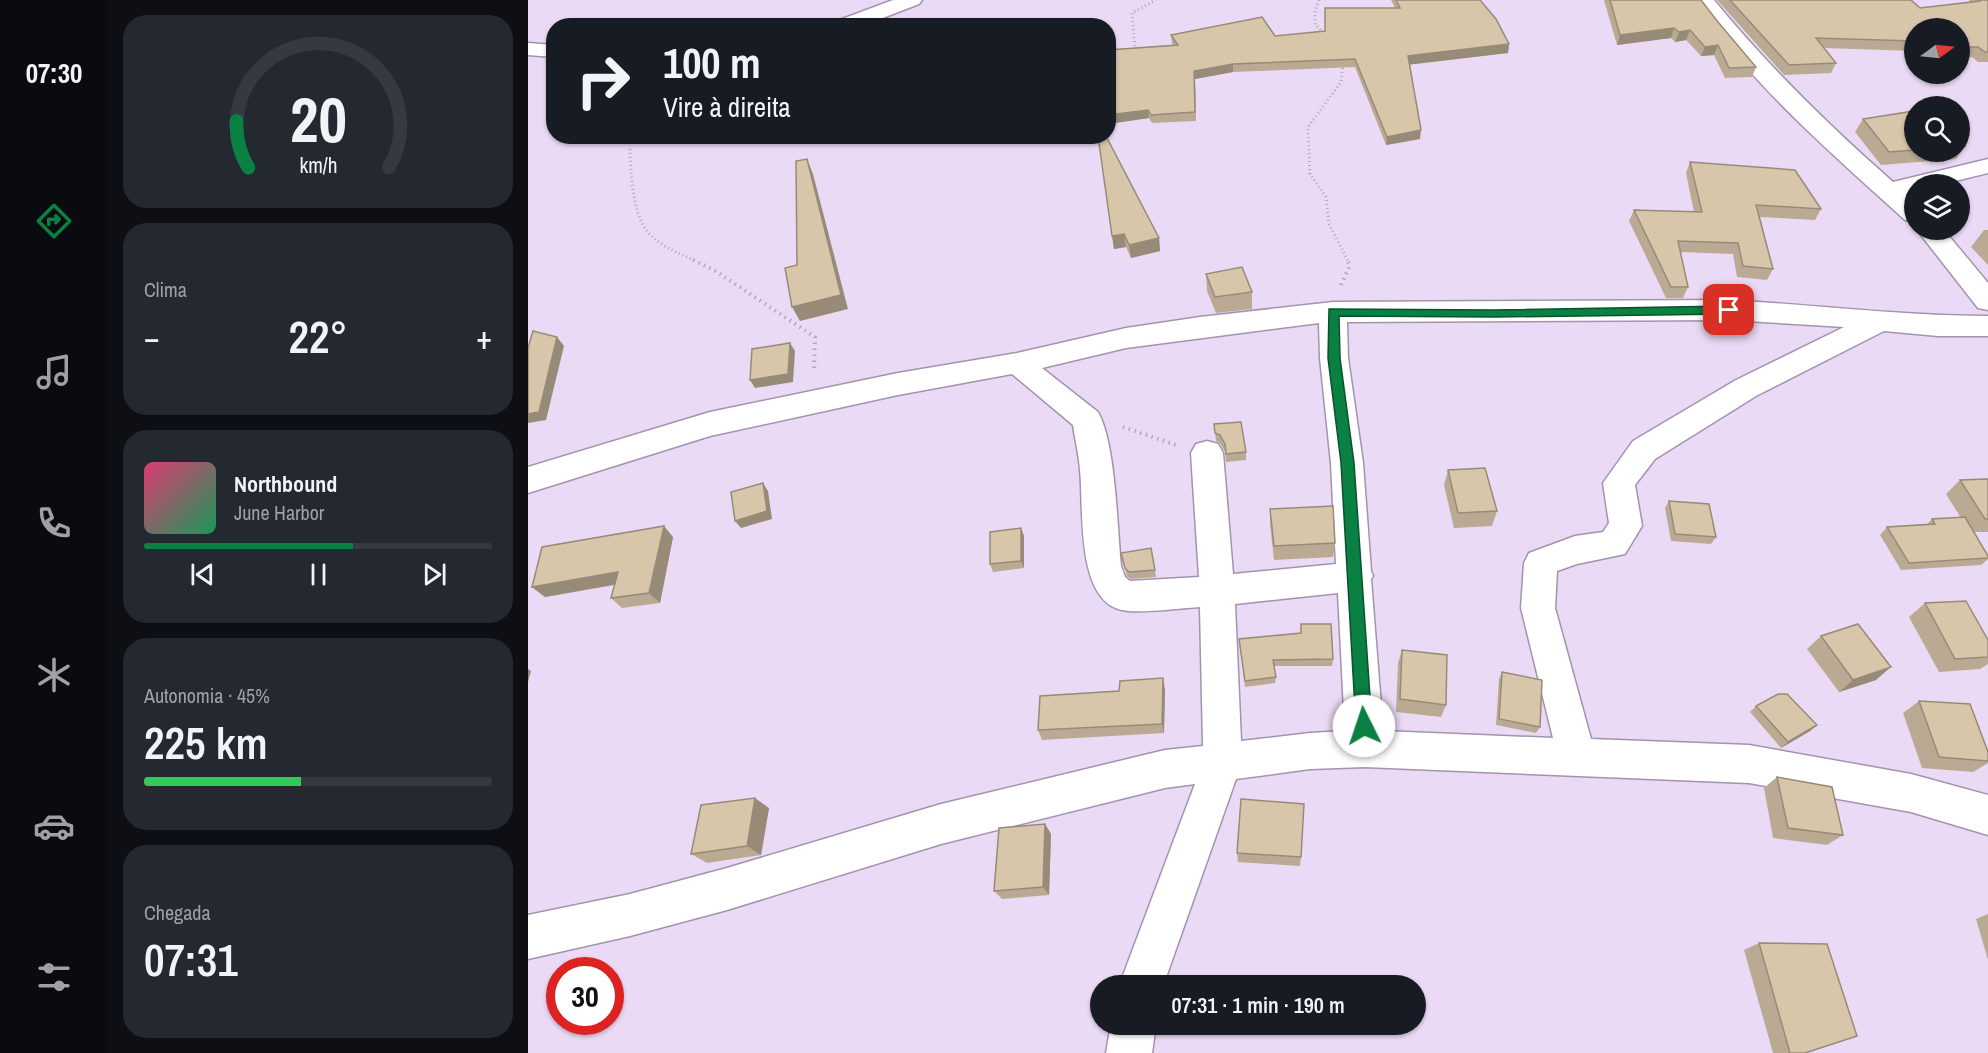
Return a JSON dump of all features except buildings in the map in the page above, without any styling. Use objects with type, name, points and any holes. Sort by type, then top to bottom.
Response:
[{"type":"street","points":[[863,18],[912,0]]},
{"type":"street","points":[[1703,0],[1748,54],[1793,102],[1828,137],[1904,204]]},
{"type":"street","points":[[528,49],[546,50]]},
{"type":"street","points":[[1890,190],[1988,166]]},
{"type":"street","points":[[1938,240],[1988,301]]},
{"type":"street","points":[[528,480],[710,424],[898,384],[1017,363],[1126,338],[1334,312],[1495,314],[1729,310],[1808,314],[1938,326],[1988,326]]},
{"type":"street","points":[[1334,312],[1334,358],[1347,463],[1356,576],[1355,612],[1365,749]]},
{"type":"street","points":[[1577,757],[1538,608],[1541,563],[1575,550],[1613,544],[1626,526],[1619,483],[1644,450],[1746,388],[1880,321]]},
{"type":"street","points":[[1017,363],[1087,420],[1096,469],[1104,566],[1112,586],[1124,596],[1217,591],[1356,576]]},
{"type":"street","points":[[1143,975],[1224,761],[1217,591],[1207,453]]},
{"type":"street","points":[[528,937],[630,915],[716,892],[941,824],[1165,769],[1310,751],[1365,749],[1749,764],[1911,793],[1988,815]]},
{"type":"street","points":[[1130,1053],[1132,1035]]},
{"type":"path","points":[[1136,59],[1132,13],[1156,0]]},
{"type":"path","points":[[1319,0],[1315,11],[1315,25],[1327,33],[1328,43]]},
{"type":"path","points":[[1334,312],[1344,275],[1350,265],[1329,224],[1326,197],[1310,174],[1308,127],[1341,81],[1344,66],[1339,58]]},
{"type":"path","points":[[630,149],[630,179],[644,227],[664,246],[714,270],[814,337],[813,402]]},
{"type":"path","points":[[1087,420],[1122,426],[1155,439],[1207,453]]},
{"type":"route","points":[[1364,726],[1347,463],[1334,358],[1334,312],[1495,314],[1729,310]]}]
